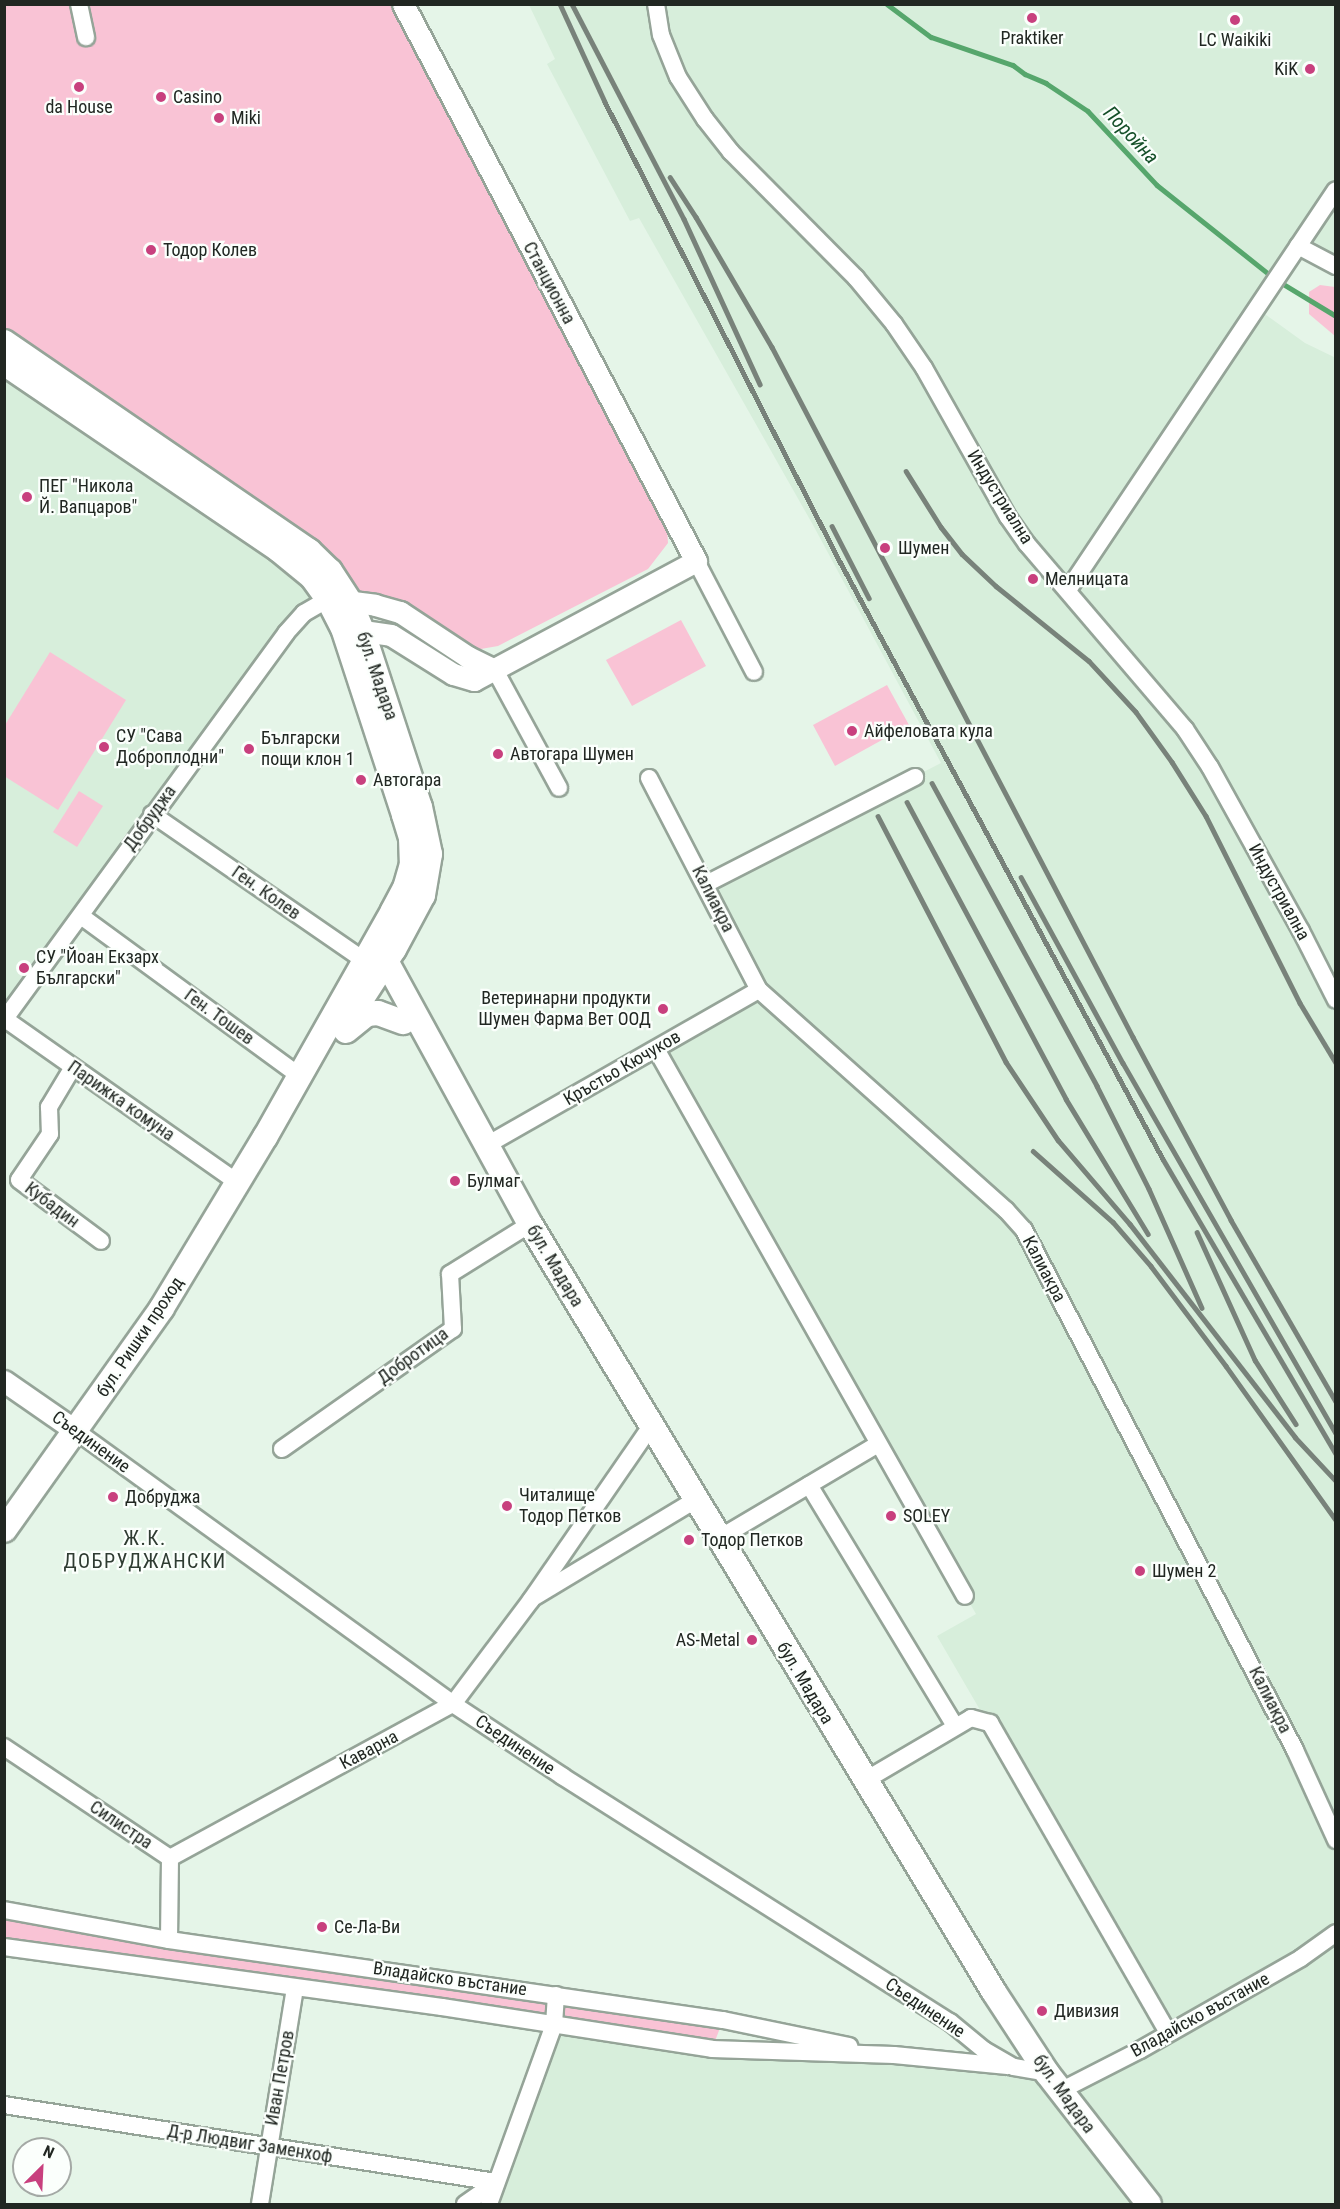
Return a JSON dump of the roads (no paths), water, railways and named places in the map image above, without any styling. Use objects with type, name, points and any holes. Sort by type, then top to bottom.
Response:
[{"type":"main road","name":"бул. Мадара","points":[[4,342],[309,551],[330,572],[339,601],[352,629],[420,807],[430,854],[423,895],[375,960]]},
{"type":"main road","name":"бул. Мадара","points":[[4,363],[297,563],[339,601]]},
{"type":"main road","name":"бул. Мадара","points":[[375,960],[403,1022],[485,1146]]},
{"type":"main road","name":"бул. Мадара","points":[[375,960],[718,1539],[994,1992],[1054,2082],[1149,2205]]},
{"type":"main road","name":"бул. Ришки проход","points":[[265,1137],[335,1041],[375,960]]},
{"type":"main road","name":"бул. Ришки проход","points":[[4,1530],[162,1308],[300,1076],[375,960]]},
{"type":"main road","points":[[335,1041],[367,1014],[387,1014],[403,1022]]},
{"type":"street","points":[[79,4],[86,38]]},
{"type":"street","name":"Станционна","points":[[403,4],[754,672]]},
{"type":"street","name":"Индустриална","points":[[656,4],[661,35],[678,77],[705,118],[731,152],[856,278],[894,324],[924,368],[1008,517],[1027,544],[1192,738],[1301,931],[1335,1000]]},
{"type":"street","points":[[1068,590],[1335,190]]},
{"type":"street","points":[[1298,246],[1335,266]]},
{"type":"street","points":[[352,629],[391,635],[465,679],[474,680],[696,561]]},
{"type":"street","points":[[339,601],[400,612],[468,657],[495,670],[559,788]]},
{"type":"street","name":"Добруджа","points":[[5,1019],[152,814],[286,633],[304,613],[339,601]]},
{"type":"street","points":[[706,885],[915,777]]},
{"type":"street","name":"Калиакра","points":[[649,778],[759,990],[1006,1210],[1024,1230],[1295,1750],[1335,1840]]},
{"type":"street","name":"Ген. Колев","points":[[152,814],[375,960]]},
{"type":"street","name":"Ген. Тошев","points":[[81,916],[300,1076]]},
{"type":"street","name":"Кръстьо Кючуков","points":[[485,1146],[759,990]]},
{"type":"street","name":"Парижка комуна","points":[[5,1019],[238,1183]]},
{"type":"street","points":[[656,1049],[965,1596]]},
{"type":"street","name":"Кубадин","points":[[73,1067],[49,1107],[50,1134],[19,1180],[102,1241]]},
{"type":"street","name":"Добротица","points":[[282,1449],[453,1329],[450,1274],[530,1224]]},
{"type":"street","name":"Съединение","points":[[4,1381],[453,1704],[562,1776],[950,2022],[984,2050],[1014,2067],[1054,2082]]},
{"type":"street","name":"Каварна","points":[[170,1858],[453,1704],[531,1600],[651,1426]]},
{"type":"street","points":[[718,1539],[878,1444]]},
{"type":"street","points":[[809,1485],[955,1726]]},
{"type":"street","name":"Каварна","points":[[531,1600],[695,1500]]},
{"type":"street","points":[[864,1781],[971,1718],[990,1723],[1168,2033]]},
{"type":"street","name":"Силистра","points":[[4,1746],[170,1858],[169,1940]]},
{"type":"street","name":"Владайско въстание","points":[[4,1910],[169,1940],[723,2020],[894,2055]]},
{"type":"street","name":"Владайско въстание","points":[[1054,2082],[1168,2033],[1300,1958],[1335,1933]]},
{"type":"street","name":"Владайско въстание","points":[[4,1947],[554,2024],[712,2049],[894,2055],[1014,2067]]},
{"type":"street","name":"Иван Петров","points":[[260,2205],[296,1988]]},
{"type":"street","points":[[489,2205],[554,2024],[556,1995]]},
{"type":"street","name":"Д-р Людвиг Заменхоф","points":[[4,2105],[496,2182]]},
{"type":"street","points":[[465,2205],[496,2182]]},
{"type":"waterway","name":"Поройна","points":[[887,4],[931,37],[1013,65],[1025,74],[1046,83],[1088,111],[1157,185],[1275,279],[1336,316]]},
{"type":"railway","points":[[560,4],[605,102],[838,558],[1163,1159],[1336,1454]]},
{"type":"railway","points":[[572,4],[684,219],[760,384]]},
{"type":"railway","points":[[670,177],[772,347],[1133,1037],[1231,1220],[1336,1402]]},
{"type":"railway","points":[[906,471],[941,527],[962,554],[996,586],[1089,661],[1136,712],[1172,762],[1206,816],[1300,1003],[1336,1063]]},
{"type":"railway","points":[[832,526],[869,598]]},
{"type":"railway","points":[[932,783],[1097,1086],[1149,1189],[1202,1308]]},
{"type":"railway","points":[[907,802],[1066,1099],[1148,1234]]},
{"type":"railway","points":[[878,816],[1006,1062],[1058,1140],[1130,1224],[1295,1437],[1336,1481]]},
{"type":"railway","points":[[1021,877],[1123,1063],[1336,1433]]},
{"type":"railway","points":[[1033,1151],[1113,1222],[1151,1266],[1336,1520]]},
{"type":"railway","points":[[1197,1232],[1255,1360],[1296,1424]]},
{"type":"place","name":"Praktiker","points":[[1032,18]]},
{"type":"place","name":"LC Waikiki","points":[[1235,20]]},
{"type":"place","name":"KiK","points":[[1310,69]]},
{"type":"place","name":"da House","points":[[79,87]]},
{"type":"place","name":"Casino","points":[[161,97]]},
{"type":"place","name":"Miki","points":[[219,118]]},
{"type":"place","name":"Тодор Колев","points":[[151,250]]},
{"type":"place","name":"ПЕГ \"Никола Й. Вапцаров\"","points":[[27,497]]},
{"type":"place","name":"Шумен","points":[[885,548]]},
{"type":"place","name":"Мелницата","points":[[1033,579]]},
{"type":"place","name":"Айфеловата кула","points":[[852,731]]},
{"type":"place","name":"СУ \"Сава Доброплодни\"","points":[[104,747]]},
{"type":"place","name":"Български пощи клон 1","points":[[249,749]]},
{"type":"place","name":"Автогара Шумен","points":[[498,754]]},
{"type":"place","name":"Автогара","points":[[361,780]]},
{"type":"place","name":"СУ \"Йоан Екзарх Български\"","points":[[24,968]]},
{"type":"place","name":"Ветеринарни продукти Шумен Фарма Вет ООД","points":[[663,1009]]},
{"type":"place","name":"Булмаг","points":[[455,1181]]},
{"type":"place","name":"Добруджа","points":[[113,1497]]},
{"type":"place","name":"Читалище Тодор Петков","points":[[507,1506]]},
{"type":"place","name":"SOLEY","points":[[891,1516]]},
{"type":"place","name":"Тодор Петков","points":[[689,1540]]},
{"type":"place","name":"Шумен 2","points":[[1140,1571]]},
{"type":"place","name":"AS-Metal","points":[[752,1640]]},
{"type":"place","name":"Се-Ла-Ви","points":[[322,1927]]},
{"type":"place","name":"Дивизия","points":[[1042,2011]]},
{"type":"district","name":"Ж.К. ДОБРУДЖАНСКИ","points":[[145,1550]]}]
